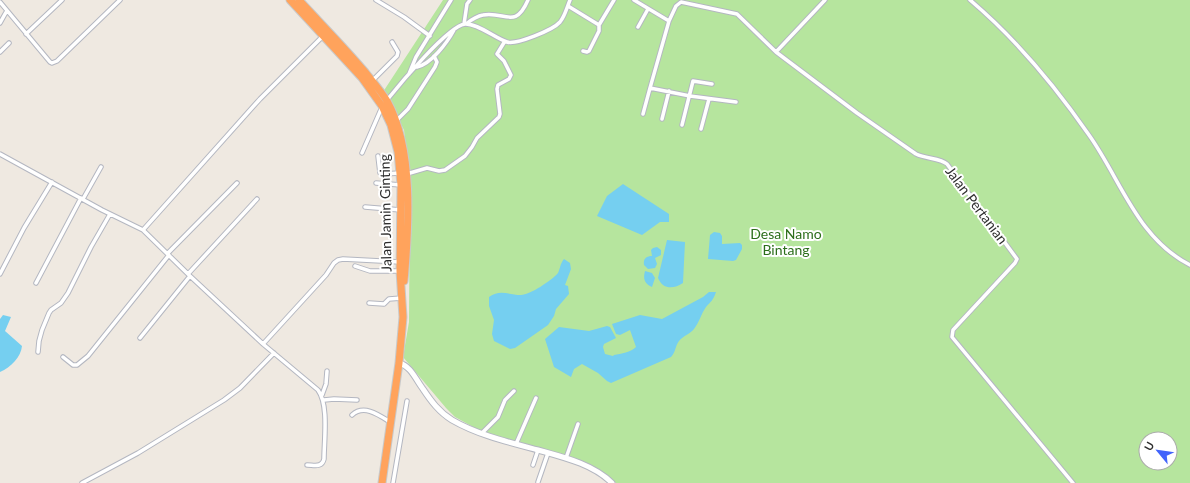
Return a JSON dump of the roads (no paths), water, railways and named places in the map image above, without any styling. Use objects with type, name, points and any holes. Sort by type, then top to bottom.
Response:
[{"type":"highway","name":"Jalan Jamin Ginting","points":[[290,0],[372,81],[396,121],[403,146],[403,173],[407,216],[402,270],[403,317],[399,363],[382,483]]},
{"type":"highway","name":"Jalan Jamin Ginting","points":[[299,0],[384,103],[403,173],[401,185],[400,262],[402,270]]},
{"type":"street","points":[[26,34],[62,0]]},
{"type":"street","points":[[0,2],[50,62],[54,63],[120,0]]},
{"type":"street","points":[[376,0],[404,17],[430,36]]},
{"type":"street","points":[[408,75],[412,63],[451,0]]},
{"type":"street","points":[[465,24],[467,4],[470,0]]},
{"type":"street","points":[[362,153],[384,103],[440,40],[454,29],[481,15],[491,14],[507,17],[518,15],[523,11],[528,0]]},
{"type":"street","points":[[465,24],[505,41],[514,42],[545,32],[555,27],[560,22],[570,0]]},
{"type":"street","points":[[583,51],[587,52],[589,50],[599,31],[599,25],[614,0]]},
{"type":"street","points":[[634,0],[669,21]]},
{"type":"street","points":[[776,52],[825,0]]},
{"type":"street","points":[[970,0],[1017,46],[1058,92],[1091,137],[1138,218],[1163,248],[1190,265]]},
{"type":"street","name":"Jalan Pertanian","points":[[643,114],[669,21],[679,2],[687,3],[737,14],[776,52],[857,113],[916,154],[925,158],[946,162],[1017,257],[1015,264],[953,330],[951,335],[1073,483]]},
{"type":"street","points":[[568,6],[599,25]]},
{"type":"street","points":[[638,27],[648,9]]},
{"type":"street","points":[[0,23],[7,11]]},
{"type":"street","points":[[417,67],[427,63],[434,56],[454,29]]},
{"type":"street","points":[[143,230],[260,98],[326,34]]},
{"type":"street","points":[[378,156],[380,173],[383,174],[410,173],[426,168],[439,172],[445,170],[465,156],[477,138],[498,119],[500,114],[497,92],[498,85],[510,79],[511,76],[504,61],[497,54],[505,41]]},
{"type":"street","points":[[372,81],[397,56],[398,52],[392,42]]},
{"type":"street","points":[[0,52],[9,43]]},
{"type":"street","points":[[396,121],[408,109],[436,67],[437,62],[434,56]]},
{"type":"street","points":[[682,125],[693,80],[712,84]]},
{"type":"street","points":[[650,88],[690,96],[736,102]]},
{"type":"street","points":[[662,119],[669,91]]},
{"type":"street","points":[[701,129],[709,99]]},
{"type":"street","points":[[0,154],[110,214],[143,230],[263,344],[318,390],[324,400],[325,408],[323,462],[320,465],[307,465]]},
{"type":"street","points":[[36,283],[101,167]]},
{"type":"street","points":[[0,274],[24,228],[52,182]]},
{"type":"street","points":[[63,358],[73,365],[77,365],[88,356],[168,254],[237,183]]},
{"type":"street","points":[[376,183],[401,185]]},
{"type":"street","points":[[140,338],[189,275],[258,200]]},
{"type":"street","points":[[365,207],[401,210]]},
{"type":"street","points":[[38,352],[42,330],[49,313],[61,303],[68,293],[91,247],[110,214]]},
{"type":"street","points":[[263,344],[326,275],[336,261],[343,259],[400,262]]},
{"type":"street","points":[[354,266],[370,271],[402,270]]},
{"type":"street","points":[[369,303],[384,304],[389,299],[402,296]]},
{"type":"street","points":[[82,483],[138,454],[224,400],[240,388],[274,353]]},
{"type":"street","points":[[399,363],[407,367],[440,410],[451,419],[482,434],[566,458],[594,470],[612,483]]},
{"type":"street","points":[[322,395],[326,384],[327,371]]},
{"type":"street","points":[[482,434],[498,417],[505,400],[514,391]]},
{"type":"street","points":[[516,444],[536,398]]},
{"type":"street","points":[[324,400],[357,400]]},
{"type":"street","points":[[393,483],[407,401]]},
{"type":"street","points":[[352,415],[357,411],[365,410],[372,412],[390,422]]},
{"type":"street","points":[[566,458],[578,424]]},
{"type":"street","points":[[534,465],[538,450]]},
{"type":"street","points":[[538,482],[548,453]]},
{"type":"street","points":[[384,472],[394,473]]},
{"type":"water","points":[[623,184],[669,214],[669,222],[660,222],[642,235],[597,216],[607,196]]},
{"type":"water","points":[[714,232],[720,233],[722,236],[722,244],[740,243],[742,245],[742,249],[736,260],[708,259],[710,235]]},
{"type":"water","points":[[667,240],[685,242],[683,283],[672,287],[663,285],[658,278]]},
{"type":"water","points":[[657,247],[661,250],[661,255],[655,258],[657,264],[655,268],[648,269],[644,265],[645,260],[647,257],[652,256],[651,250]]},
{"type":"water","points":[[564,259],[570,263],[571,269],[565,285],[568,286],[569,294],[556,309],[554,316],[548,325],[515,348],[510,349],[494,341],[492,334],[494,320],[489,306],[489,297],[497,293],[521,295],[535,290],[558,273]]},
{"type":"water","points":[[645,271],[652,273],[655,278],[652,287],[647,284],[645,280]]},
{"type":"water","points":[[709,292],[716,292],[713,299],[704,310],[696,327],[679,341],[671,357],[611,383],[598,373],[582,364],[574,369],[571,377],[554,367],[545,339],[559,327],[589,331],[607,326],[610,327],[616,338],[604,344],[603,347],[605,354],[613,356],[636,347],[630,330],[620,335],[616,334],[612,324],[640,315],[662,319],[703,297]]},
{"type":"water","points":[[3,315],[11,317],[5,331],[22,346],[20,354],[15,361],[0,372],[0,319]]},
{"type":"park label","name":"Desa Namo Bintang","points":[[786,242]]}]
